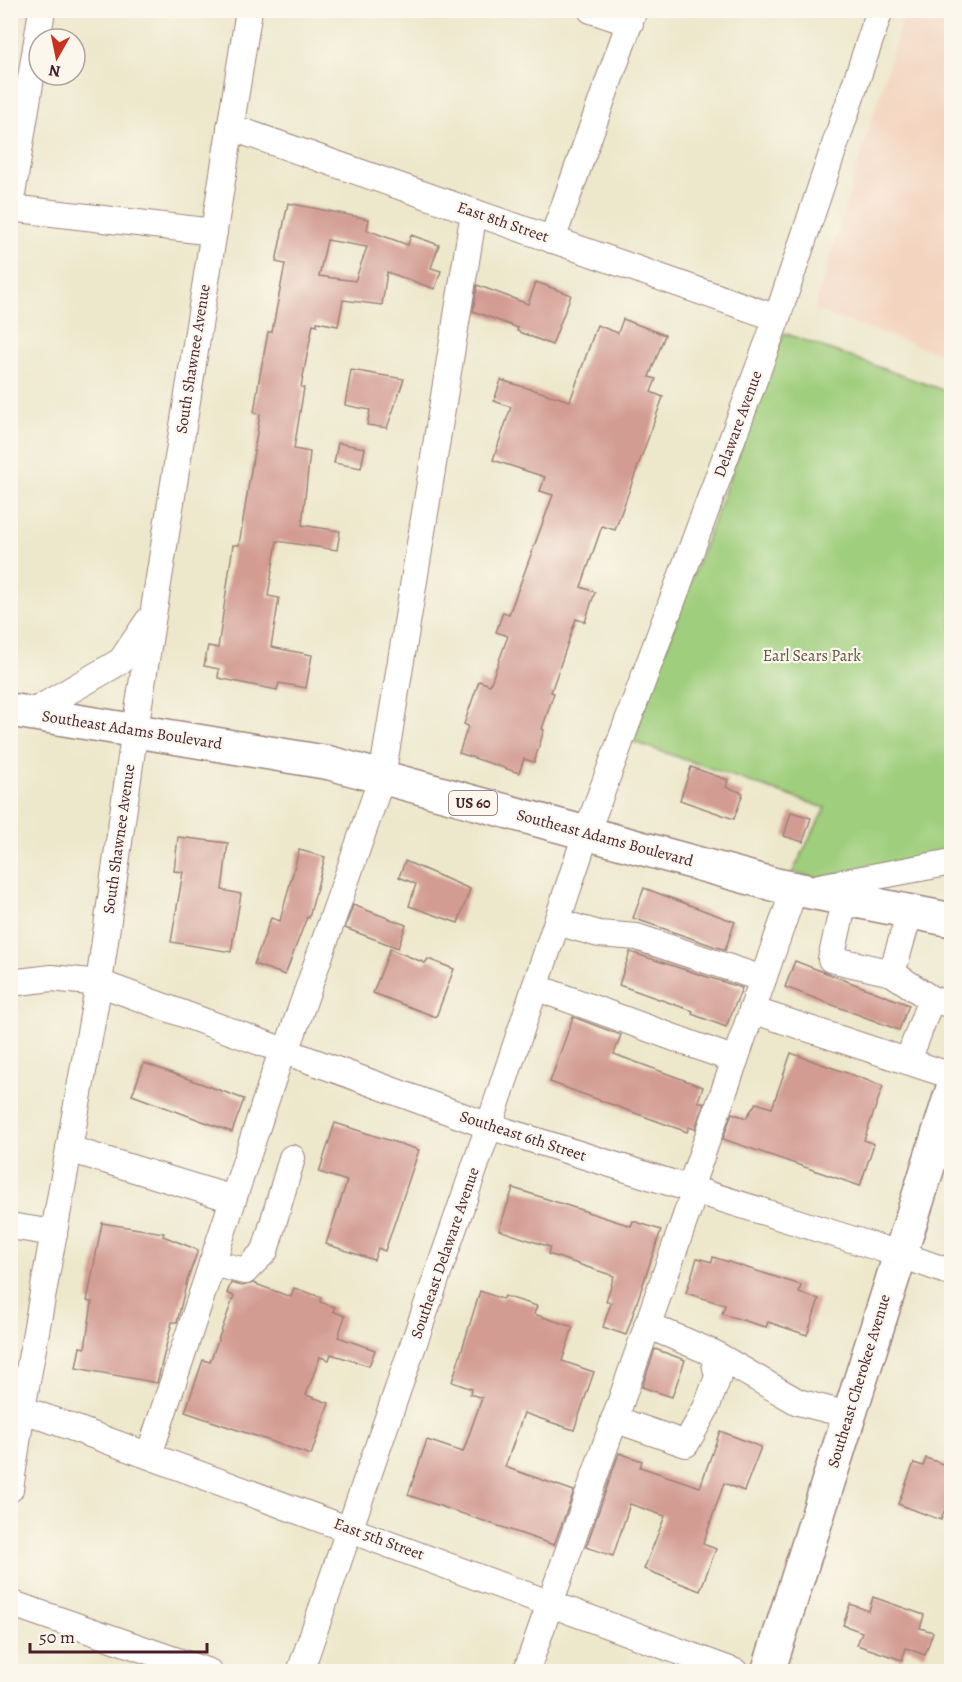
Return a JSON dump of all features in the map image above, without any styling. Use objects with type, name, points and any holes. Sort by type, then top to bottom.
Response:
[{"type":"main road","name":"Southeast Adams Boulevard","points":[[21,712],[330,763],[776,885],[802,888],[951,920]]},
{"type":"main road","name":"Southeast Cherokee Avenue","points":[[768,1671],[951,1091]]},
{"type":"street","points":[[42,10],[10,207],[214,232]]},
{"type":"street","name":"South Shawnee Avenue","points":[[10,1489],[22,1409],[99,984],[135,729],[249,10]]},
{"type":"street","points":[[552,240],[632,17],[591,10]]},
{"type":"street","name":"Delaware Avenue","points":[[586,834],[777,318],[880,10]]},
{"type":"street","name":"East 8th Street","points":[[230,127],[777,318]]},
{"type":"street","points":[[149,1455],[233,1199],[382,777],[474,212]]},
{"type":"street","points":[[21,712],[121,661],[153,613]]},
{"type":"street","name":"Southeast Delaware Avenue","points":[[300,1671],[489,1126],[586,834]]},
{"type":"street","points":[[526,1671],[647,1325],[752,1010],[802,888],[951,862]]},
{"type":"street","points":[[844,897],[831,958],[892,974],[941,1002],[908,1061]]},
{"type":"street","points":[[892,974],[910,911]]},
{"type":"street","points":[[557,922],[599,934],[637,937],[763,979]]},
{"type":"street","name":"Southeast 6th Street","points":[[10,983],[52,978],[99,984],[489,1126],[899,1254],[951,1273]]},
{"type":"street","points":[[535,987],[735,1059]]},
{"type":"street","points":[[752,1010],[951,1076]]},
{"type":"street","points":[[69,1149],[233,1199]]},
{"type":"street","points":[[212,1263],[245,1271],[265,1251],[292,1158]]},
{"type":"street","points":[[10,1226],[54,1233]]},
{"type":"street","points":[[647,1325],[713,1353],[798,1402],[849,1415]]},
{"type":"street","points":[[614,1419],[686,1444],[706,1408],[718,1377],[713,1353]]},
{"type":"street","name":"East 5th Street","points":[[22,1409],[735,1671]]},
{"type":"street","points":[[10,1603],[209,1671]]},
{"type":"shaded area","points":[[905,11],[951,11],[951,357],[814,310]]},
{"type":"green space","name":"Earl Sears Park","points":[[784,333],[951,393],[951,852],[817,878],[792,873],[825,808],[631,741]]},
{"type":"building","points":[[288,203],[369,219],[367,230],[408,245],[411,235],[439,245],[431,268],[441,271],[435,289],[387,272],[382,305],[343,300],[338,326],[317,322],[317,325],[313,324],[301,387],[304,388],[294,449],[310,452],[302,525],[340,531],[337,550],[277,541],[268,596],[279,598],[271,647],[312,655],[306,688],[279,683],[277,690],[218,678],[219,669],[204,666],[208,646],[218,648],[233,545],[239,545],[260,414],[254,413],[259,380],[268,332],[272,332],[285,264],[276,262]],"holes":[[[327,240],[367,247],[355,281],[319,276]]]},
{"type":"building","points":[[536,282],[571,295],[552,345],[517,331],[518,328],[473,311],[477,285],[528,304]]},
{"type":"building","points":[[623,319],[665,335],[649,377],[656,379],[651,392],[663,397],[615,530],[602,526],[581,587],[595,592],[585,622],[576,619],[551,692],[554,693],[534,762],[524,759],[519,773],[459,753],[468,726],[464,724],[479,681],[490,685],[508,636],[496,632],[503,612],[509,614],[553,495],[540,491],[545,477],[493,460],[511,407],[494,401],[501,380],[570,401],[597,325],[618,333]]},
{"type":"building","points":[[351,370],[404,379],[387,428],[367,425],[370,410],[345,405]]},
{"type":"building","points":[[338,443],[365,448],[361,468],[334,463]]},
{"type":"building","points":[[691,767],[728,780],[726,787],[743,793],[734,819],[680,800]]},
{"type":"building","points":[[791,812],[811,818],[803,842],[784,836]]},
{"type":"building","points":[[178,837],[228,843],[222,890],[241,894],[231,952],[171,942],[183,872],[174,871]]},
{"type":"building","points":[[299,850],[325,857],[309,918],[307,917],[285,975],[254,964],[271,918],[280,921]]},
{"type":"building","points":[[405,861],[470,889],[458,923],[409,906],[416,884],[399,877]]},
{"type":"building","points":[[644,888],[735,922],[725,950],[633,918]]},
{"type":"building","points":[[353,905],[406,925],[398,948],[345,928]]},
{"type":"building","points":[[390,949],[425,963],[428,959],[454,969],[436,1017],[373,993]]},
{"type":"building","points":[[630,952],[742,988],[726,1027],[692,1014],[693,1011],[619,985]]},
{"type":"building","points":[[795,961],[909,1005],[899,1030],[785,987]]},
{"type":"building","points":[[573,1017],[621,1035],[614,1054],[703,1087],[698,1101],[704,1103],[695,1129],[689,1127],[687,1132],[550,1082]]},
{"type":"building","points":[[791,1053],[883,1086],[864,1140],[874,1144],[860,1186],[723,1139],[732,1113],[746,1118],[756,1103],[772,1108]]},
{"type":"building","points":[[144,1063],[244,1099],[232,1132],[132,1095]]},
{"type":"building","points":[[335,1123],[419,1150],[385,1251],[378,1248],[374,1260],[326,1244],[347,1181],[319,1172]]},
{"type":"building","points":[[513,1188],[631,1226],[633,1221],[661,1230],[626,1335],[603,1327],[611,1303],[606,1301],[614,1276],[548,1254],[550,1247],[499,1230]]},
{"type":"building","points":[[102,1223],[164,1233],[163,1236],[198,1250],[187,1281],[177,1322],[172,1322],[157,1383],[76,1368],[80,1347],[85,1348],[92,1302],[87,1301]]},
{"type":"building","points":[[713,1257],[801,1285],[799,1293],[819,1299],[807,1335],[768,1322],[766,1327],[722,1314],[725,1305],[686,1293],[697,1258],[712,1262]]},
{"type":"building","points":[[231,1283],[242,1286],[253,1283],[291,1297],[294,1288],[321,1297],[320,1302],[335,1307],[333,1311],[345,1316],[338,1337],[375,1350],[369,1366],[331,1354],[329,1360],[320,1357],[306,1395],[329,1403],[311,1455],[185,1412],[203,1360],[210,1362],[234,1296],[227,1293]]},
{"type":"building","points":[[480,1291],[502,1299],[505,1296],[537,1306],[534,1314],[573,1327],[562,1361],[594,1372],[574,1430],[524,1413],[505,1467],[574,1491],[554,1545],[408,1495],[427,1440],[463,1452],[482,1398],[470,1394],[472,1389],[452,1382]]},
{"type":"building","points":[[655,1349],[685,1360],[672,1397],[642,1387]]},
{"type":"building","points":[[720,1431],[761,1447],[744,1491],[724,1483],[703,1544],[716,1549],[700,1591],[644,1569],[665,1516],[630,1504],[613,1556],[586,1547],[619,1453],[642,1461],[640,1467],[700,1487]]},
{"type":"building","points":[[926,1458],[951,1467],[951,1502],[948,1501],[941,1520],[898,1504],[914,1463],[923,1466]]},
{"type":"building","points":[[873,1597],[924,1615],[920,1628],[933,1632],[925,1655],[906,1648],[902,1660],[857,1645],[862,1632],[843,1625],[850,1604],[869,1611]]}]
